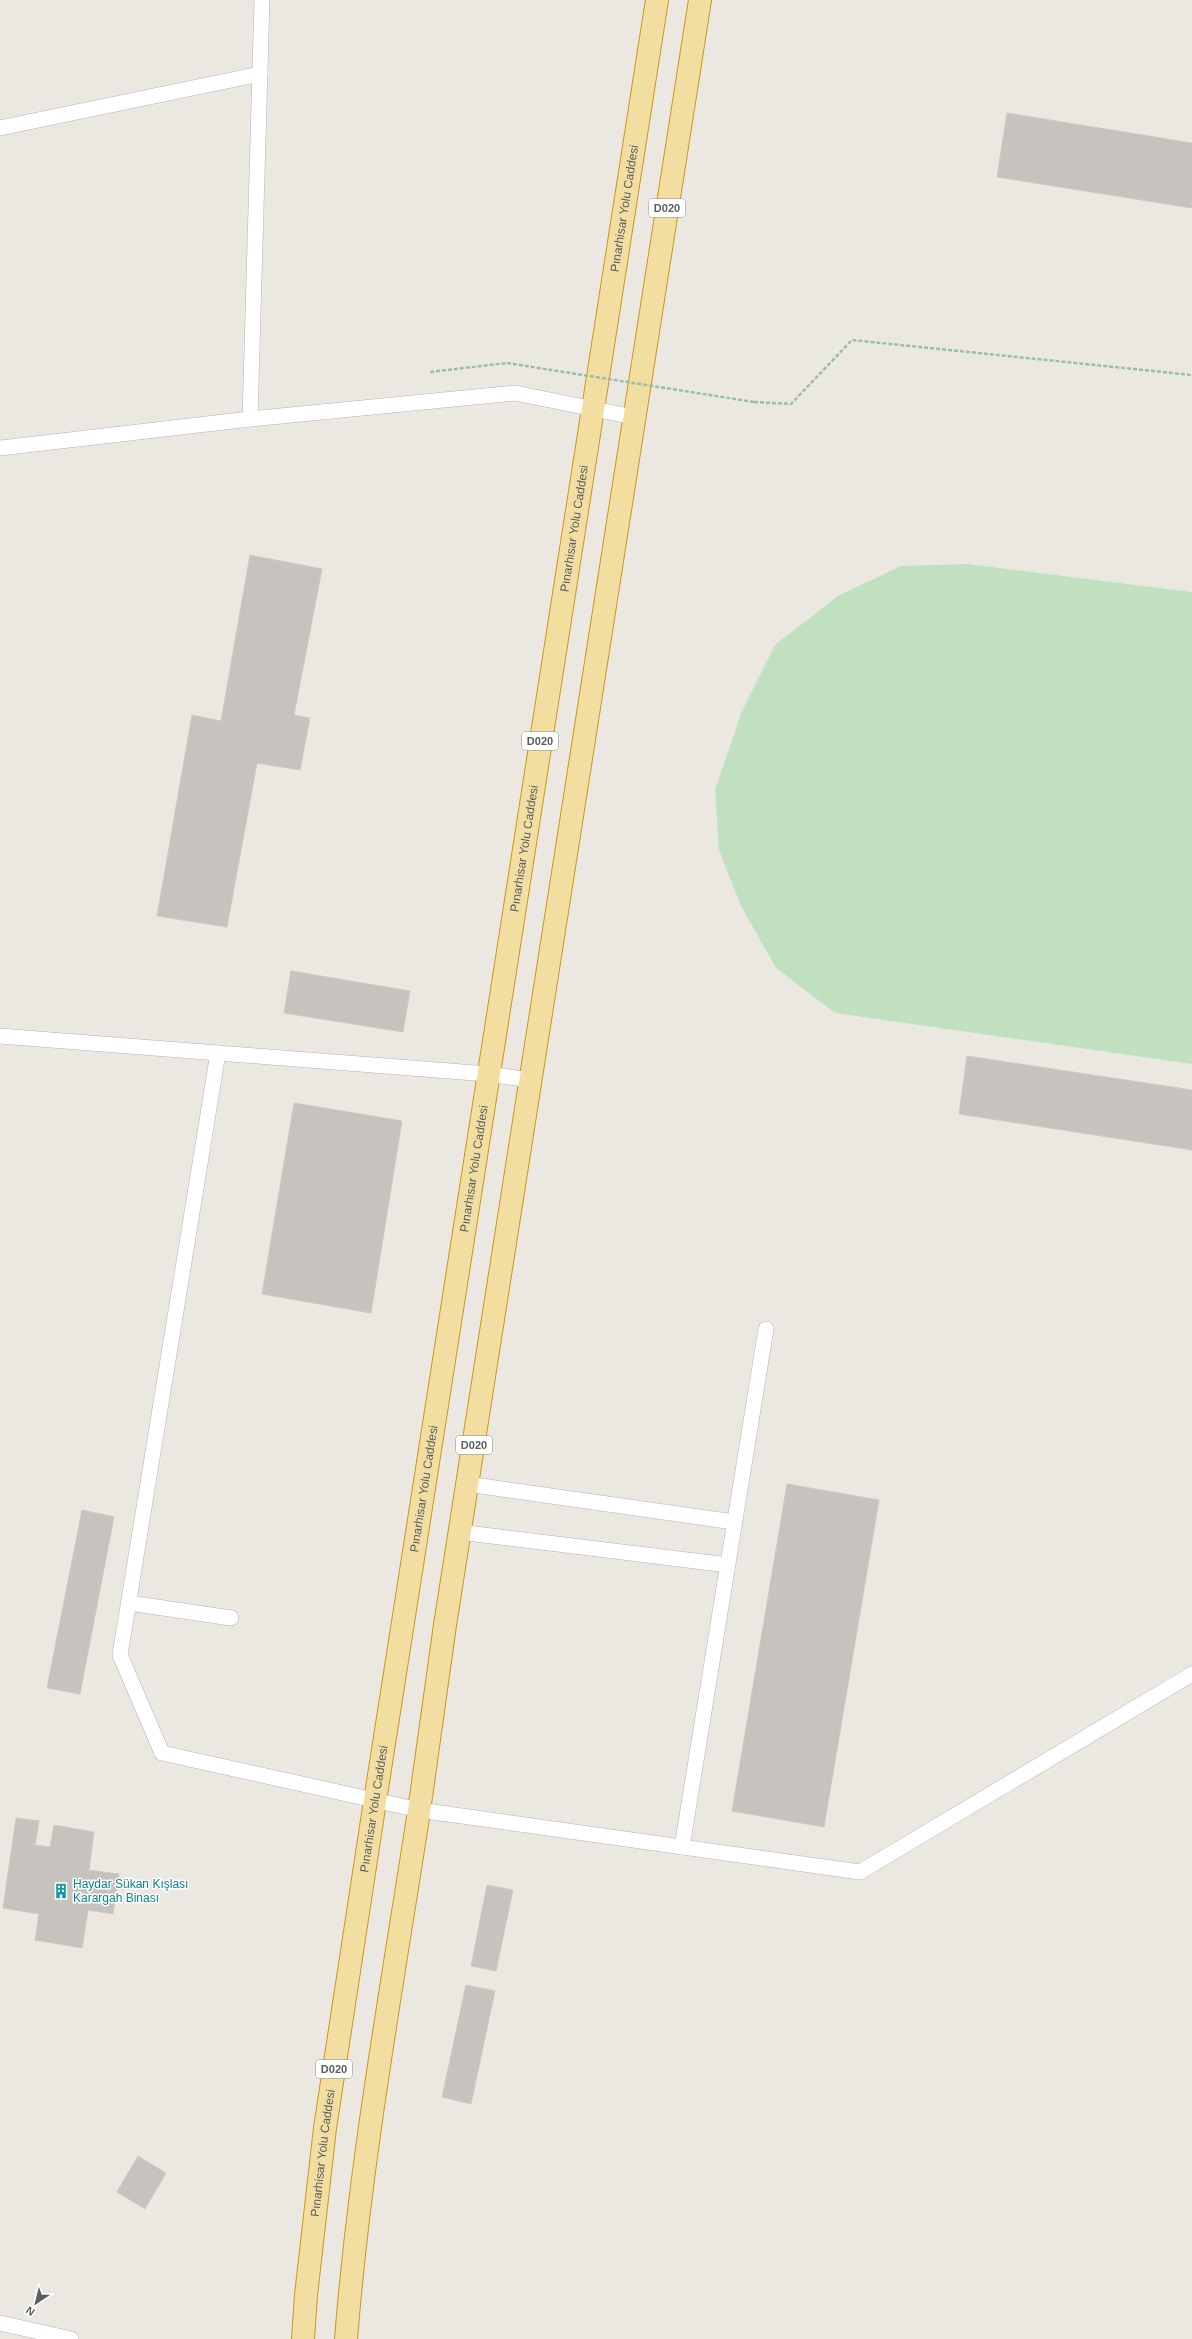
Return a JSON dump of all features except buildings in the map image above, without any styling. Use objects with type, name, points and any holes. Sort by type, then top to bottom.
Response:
[{"type":"highway","name":"Pınarhisar Yolu Caddesi","points":[[303,2339],[306,2296],[326,2128],[375,1801],[657,0]]},
{"type":"highway","name":"D020","points":[[346,2339],[351,2276],[368,2138],[419,1810],[467,1484],[700,0]]},
{"type":"lane","points":[[250,419],[262,0]]},
{"type":"lane","points":[[0,128],[260,74]]},
{"type":"lane","points":[[0,448],[250,419],[515,393],[634,417]]},
{"type":"lane","points":[[0,1036],[488,1074],[530,1080]]},
{"type":"lane","points":[[218,1053],[120,1655],[162,1753],[419,1810],[860,1872],[1192,1674]]},
{"type":"lane","points":[[682,1847],[766,1329]]},
{"type":"lane","points":[[467,1484],[734,1522]]},
{"type":"lane","points":[[460,1532],[728,1565]]},
{"type":"lane","points":[[129,1603],[231,1618]]},
{"type":"lane","points":[[0,2323],[71,2339]]},
{"type":"path","points":[[429,372],[506,363],[754,402],[791,404],[852,340],[1192,375]]},
{"type":"green space","points":[[968,564],[1192,592],[1192,1064],[835,1013],[776,968],[741,906],[719,850],[715,790],[742,711],[775,645],[838,596],[901,566]]},
{"type":"place","name":"Haydar Sükan Kışlası Karargah Binası","points":[[61,1891]]}]
